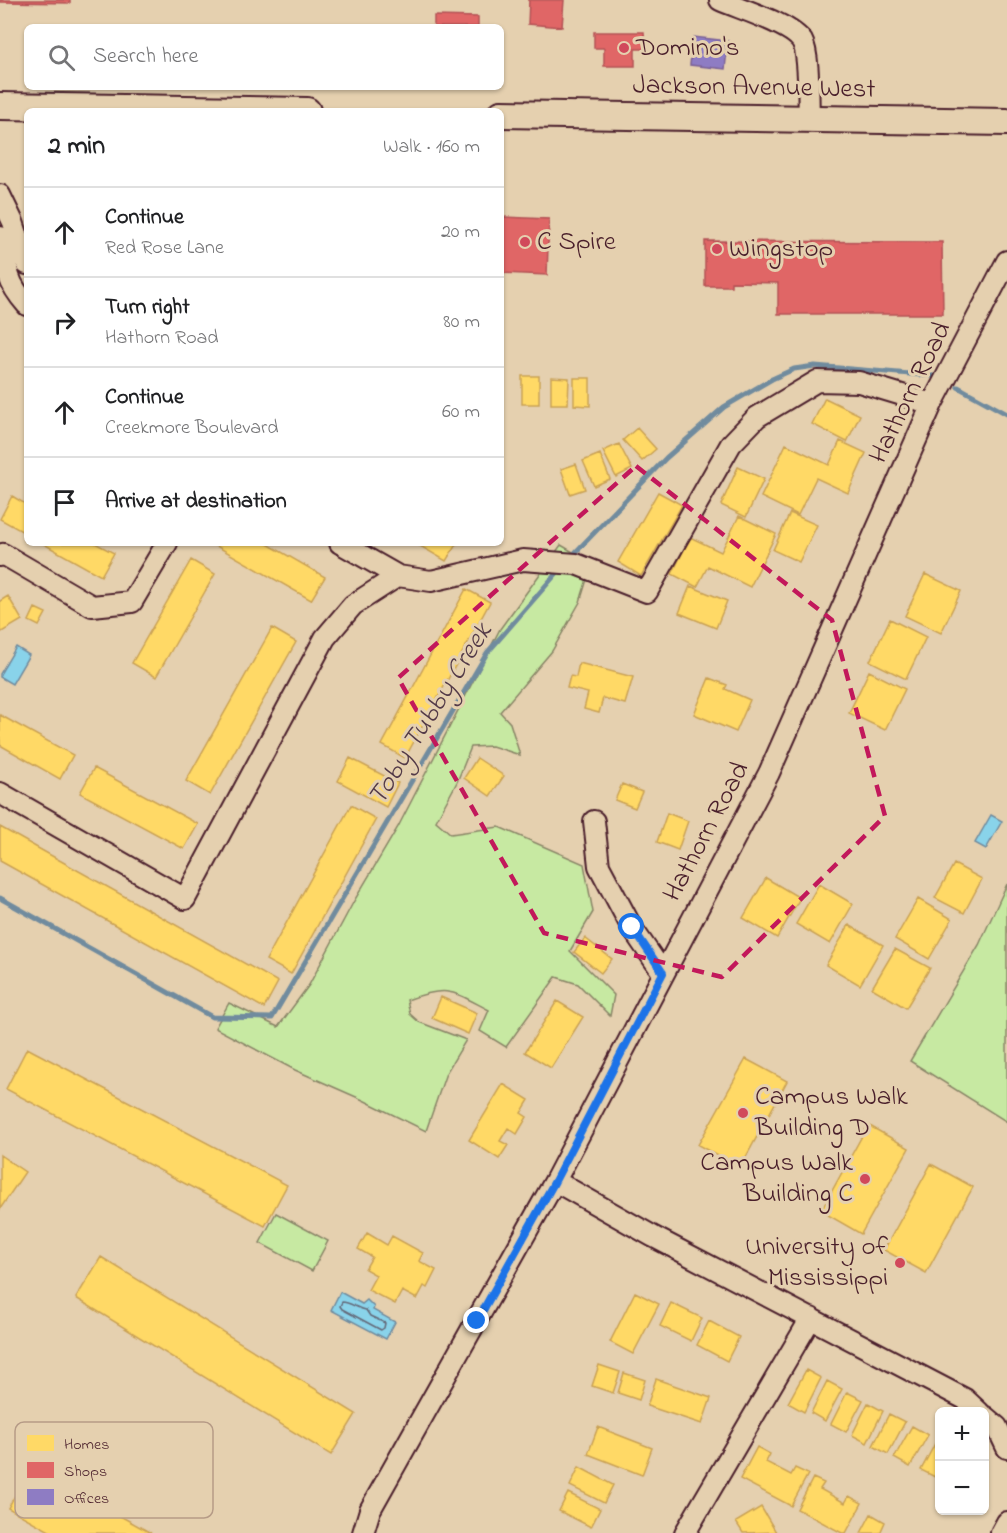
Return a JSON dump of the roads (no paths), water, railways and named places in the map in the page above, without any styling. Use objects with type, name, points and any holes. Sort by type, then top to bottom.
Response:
[{"type":"main road","points":[[0,106],[123,108]]},
{"type":"main road","name":"Jackson Avenue West","points":[[504,114],[1007,122]]},
{"type":"street","points":[[720,0],[785,27],[802,42],[806,53],[809,119]]},
{"type":"street","points":[[0,195],[13,222],[24,255]]},
{"type":"street","points":[[0,237],[4,245],[9,276],[24,302]]},
{"type":"street","name":"Hathorn Road","points":[[363,1533],[370,1510],[555,1181],[769,773],[932,404],[1007,261]]},
{"type":"street","points":[[345,546],[398,576],[431,581],[523,560],[576,564],[647,592],[731,444],[757,417],[817,381],[859,382],[932,404]]},
{"type":"street","points":[[0,556],[3,554],[92,606],[132,602],[165,546]]},
{"type":"street","points":[[0,793],[185,899],[325,638],[352,604],[398,576]]},
{"type":"street","points":[[594,821],[599,866],[632,927],[663,973]]},
{"type":"street","points":[[555,1181],[654,1237],[965,1399],[974,1407]]},
{"type":"street","points":[[685,1533],[811,1318]]},
{"type":"street","points":[[989,1420],[997,1427],[1007,1448]]},
{"type":"street","points":[[1002,1533],[1007,1522]]},
{"type":"water","points":[[16,647],[29,655],[12,684],[0,677],[0,674]]},
{"type":"water","points":[[991,815],[1002,821],[986,849],[975,843]]},
{"type":"water","points":[[340,1292],[362,1304],[367,1300],[374,1307],[373,1310],[395,1322],[386,1339],[331,1310]]},
{"type":"waterway","name":"Toby Tubby Creek","points":[[570,558],[666,458],[724,407],[772,379],[794,369],[815,366],[934,376]]},
{"type":"waterway","name":"Toby Tubby Creek","points":[[958,387],[1007,414]]},
{"type":"waterway","name":"Toby Tubby Creek","points":[[0,898],[212,1017],[272,1018],[487,653],[562,567]]},
{"type":"place","name":"Domino's","points":[[624,48]]},
{"type":"place","name":"C Spire","points":[[525,242]]},
{"type":"place","name":"Wingstop","points":[[717,249]]},
{"type":"place","name":"Campus Walk Building D","points":[[743,1113]]},
{"type":"place","name":"Campus Walk Building C","points":[[865,1179]]},
{"type":"place","name":"University of Mississippi","points":[[900,1263]]}]
